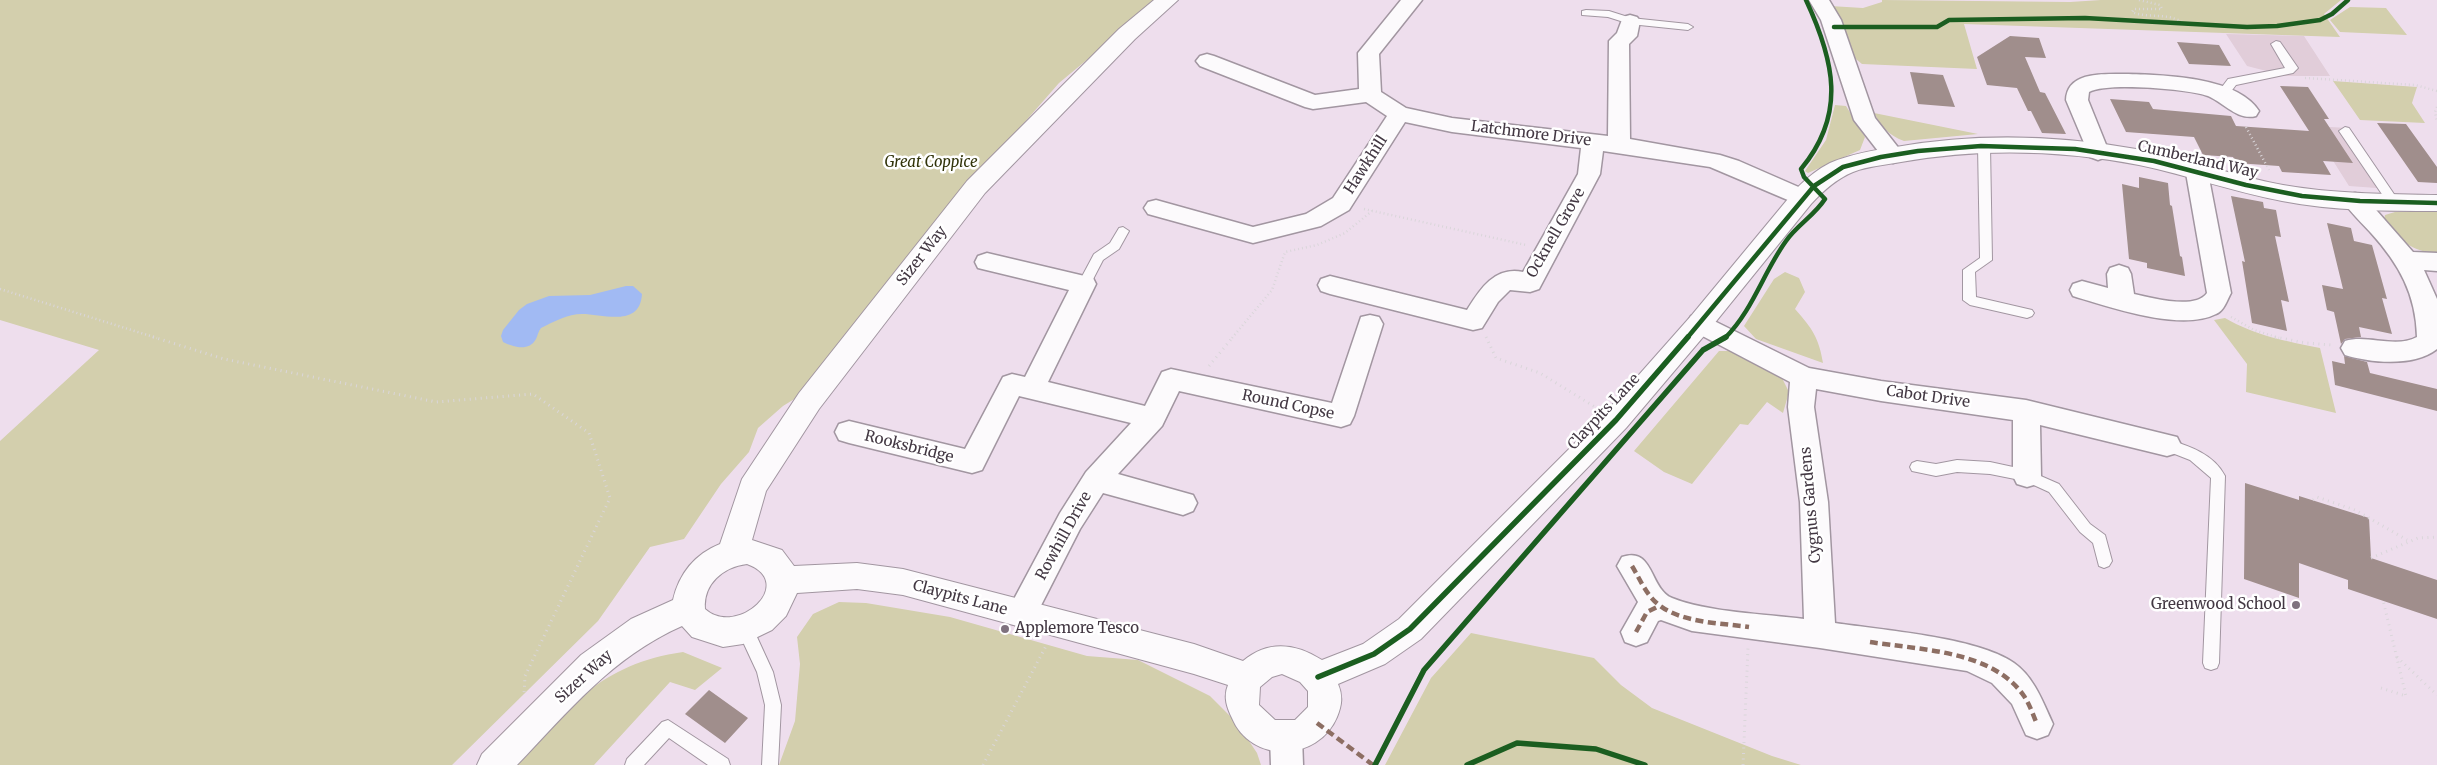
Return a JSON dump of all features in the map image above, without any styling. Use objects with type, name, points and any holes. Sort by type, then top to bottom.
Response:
[{"type":"street","name":"Sizer Way","points":[[733,553],[752,488],[809,401],[976,187],[1127,34],[1167,0]]},
{"type":"street","points":[[1207,61],[1313,102],[1370,94],[1368,53],[1412,0]]},
{"type":"street","points":[[1819,0],[1831,20],[1865,120],[1893,155]]},
{"type":"street","points":[[1619,145],[1619,41],[1627,36],[1630,21]]},
{"type":"street","points":[[2098,152],[2077,100],[2077,92],[2082,86],[2093,82],[2110,80],[2193,86],[2226,97],[2248,111]]},
{"type":"street","name":"Latchmore Drive","points":[[1370,94],[1399,114],[1452,125],[1619,145],[1712,160],[1731,166],[1802,198]]},
{"type":"street","name":"Hawkhill","points":[[1156,208],[1253,235],[1313,220],[1341,204],[1399,114]]},
{"type":"street","name":"Ocknell Grove","points":[[1473,321],[1496,286],[1505,280],[1517,279],[1530,283],[1589,174],[1593,142]]},
{"type":"street","name":"Cumberland Way","points":[[1893,155],[1921,150],[1984,146],[2059,148],[2137,158],[2282,193],[2355,201],[2394,203],[2437,202]]},
{"type":"street","name":"Claypits Lane","points":[[1318,677],[1374,654],[1410,629],[1616,420],[1700,323],[1814,184],[1837,170],[1862,160],[1893,155]]},
{"type":"street","points":[[2082,290],[2168,309],[2188,311],[2204,309],[2212,305],[2219,293],[2198,173]]},
{"type":"street","points":[[2354,348],[2398,351],[2433,346],[2430,316],[2422,290],[2391,240],[2355,201]]},
{"type":"street","points":[[2404,260],[2437,262]]},
{"type":"street","points":[[987,262],[1084,284],[1022,386],[1153,418]]},
{"type":"street","points":[[2119,274],[2122,299]]},
{"type":"street","points":[[1330,285],[1473,321]]},
{"type":"street","name":"Cabot Drive","points":[[1700,323],[1804,377],[1890,392],[2026,411],[2167,445]]},
{"type":"street","name":"Round Copse","points":[[1182,381],[1341,416],[1370,324]]},
{"type":"street","name":"Cygnus Gardens","points":[[1804,377],[1802,407],[1814,502],[1820,634]]},
{"type":"street","name":"Rowhill Drive","points":[[1021,614],[1070,521],[1096,480],[1153,418],[1182,381]]},
{"type":"street","name":"Rooksbridge","points":[[849,432],[972,462],[1022,386]]},
{"type":"street","points":[[2026,411],[2027,476]]},
{"type":"street","points":[[1096,480],[1183,503]]},
{"type":"street","points":[[748,551],[761,553],[772,559],[780,568],[784,580],[783,591],[774,608],[758,623],[745,629],[730,632],[709,629],[694,618],[689,608],[689,594],[699,575],[718,559],[733,553],[748,551]]},
{"type":"street","points":[[1632,566],[1646,590],[1659,606],[1692,618],[1749,627],[1820,634],[1970,658],[2002,673],[2023,694],[2037,724]]},
{"type":"street","name":"Claypits Lane","points":[[784,580],[857,576],[903,582],[1194,659],[1247,677]]},
{"type":"street","points":[[1636,632],[1647,612],[1659,606]]},
{"type":"street","name":"Sizer Way","points":[[494,765],[592,665],[642,629],[689,608]]},
{"type":"street","points":[[1282,659],[1296,661],[1309,668],[1318,677],[1324,688],[1326,701],[1323,713],[1316,723],[1287,751],[1251,722],[1245,712],[1242,688],[1247,677],[1256,668],[1268,661],[1282,659]]},
{"type":"lane","points":[[1586,12],[1609,14],[1630,21],[1688,27]]},
{"type":"lane","points":[[2226,97],[2232,82],[2289,71],[2292,68],[2276,44]]},
{"type":"lane","points":[[2345,131],[2394,203]]},
{"type":"lane","points":[[1984,146],[1986,260],[1969,270],[1970,300],[2027,313]]},
{"type":"lane","points":[[1084,284],[1098,257],[1115,246],[1123,231]]},
{"type":"lane","points":[[2167,445],[2191,452],[2207,463],[2218,476],[2211,663]]},
{"type":"lane","points":[[1917,467],[1936,470],[1958,466],[1990,468],[2027,476],[2054,488],[2086,528],[2100,540],[2104,562]]},
{"type":"lane","points":[[745,629],[765,672],[773,705],[770,765]]},
{"type":"lane","points":[[633,765],[668,728],[722,765]]},
{"type":"path","points":[[2139,0],[2160,5],[2162,9],[2134,9],[2132,12],[2138,15],[2171,17],[2179,19],[2183,23]]},
{"type":"path","points":[[2137,21],[2192,24]]},
{"type":"path","points":[[2303,78],[2416,85],[2437,91]]},
{"type":"path","points":[[2226,97],[2282,193]]},
{"type":"path","points":[[2437,107],[2435,112],[2437,122]]},
{"type":"path","points":[[1341,204],[1548,250]]},
{"type":"path","points":[[1182,381],[1272,290],[1285,252],[1317,245],[1345,233],[1372,210]]},
{"type":"path","points":[[0,289],[224,359],[436,402],[533,394],[588,433],[610,498],[525,676],[523,705]]},
{"type":"path","points":[[2212,305],[2245,327],[2269,336],[2317,344],[2346,345],[2354,348]]},
{"type":"path","points":[[1473,321],[1490,343],[1496,358],[1540,373],[1616,420]]},
{"type":"path","points":[[2312,500],[2317,497],[2356,510],[2407,540]]},
{"type":"path","points":[[2371,558],[2390,551],[2407,540],[2429,536],[2437,537]]},
{"type":"path","points":[[2381,688],[2406,696],[2383,600]]},
{"type":"path","points":[[983,765],[1058,624]]},
{"type":"path","points":[[1743,765],[1749,627]]},
{"type":"path","points":[[2397,656],[2437,695]]},
{"type":"shaded area","points":[[2226,34],[2304,36],[2330,76],[2286,76],[2247,66]]},
{"type":"shaded area","points":[[2311,126],[2349,128],[2390,189],[2349,186]]},
{"type":"green space","name":"Great Coppice","points":[[0,0],[1159,0],[1059,83],[996,155],[809,390],[783,406],[758,428],[749,452],[721,484],[684,539],[650,547],[598,621],[452,765],[0,765],[0,441],[99,350],[0,320]]},
{"type":"green space","points":[[1882,0],[2070,2],[2101,0],[2341,0],[2324,14],[2340,37],[1964,24],[1977,69],[1862,64],[1846,51],[1830,6],[1863,8],[1882,2]]},
{"type":"green space","points":[[2350,7],[2386,8],[2407,35],[2340,32],[2330,20]]},
{"type":"green space","points":[[2333,81],[2417,87],[2412,103],[2425,123],[2360,120]]},
{"type":"green space","points":[[1835,105],[1846,106],[1865,137],[1860,150],[1808,173],[1805,171],[1826,140]]},
{"type":"green space","points":[[1874,113],[1978,134],[1904,141],[1886,130]]},
{"type":"green space","points":[[2395,212],[2437,212],[2437,254],[2413,247],[2396,234],[2384,220],[2385,215]]},
{"type":"green space","points":[[1785,272],[1799,278],[1805,292],[1795,309],[1814,334],[1823,363],[1756,339],[1744,326],[1774,279]]},
{"type":"green space","points":[[2225,318],[2260,334],[2320,348],[2336,413],[2246,392],[2247,364],[2214,320]]},
{"type":"green space","points":[[1719,351],[1733,351],[1781,376],[1789,392],[1783,413],[1767,402],[1748,425],[1740,424],[1692,484],[1664,472],[1634,451]]},
{"type":"green space","points":[[839,602],[866,603],[950,617],[1087,656],[1138,660],[1210,696],[1237,723],[1257,753],[1261,765],[779,765],[795,721],[800,664],[797,637],[813,614]]},
{"type":"green space","points":[[1471,633],[1594,658],[1621,685],[1652,708],[1772,756],[1801,765],[1385,765],[1431,678]]},
{"type":"green space","points":[[683,652],[722,668],[695,690],[670,682],[594,765],[510,765],[568,708],[607,678],[655,658]]},
{"type":"water","points":[[633,286],[642,294],[640,305],[628,315],[610,317],[582,314],[571,315],[541,328],[536,339],[529,346],[516,347],[503,342],[501,336],[503,330],[519,310],[527,304],[549,296],[590,295]]},
{"type":"building","points":[[2010,36],[2039,38],[2046,58],[2025,57],[2040,92],[2045,93],[2066,134],[2042,133],[2031,111],[2028,111],[2017,88],[1987,85],[1977,57]]},
{"type":"building","points":[[2177,42],[2219,45],[2231,66],[2189,64]]},
{"type":"building","points":[[1910,72],[1943,75],[1955,107],[1918,104]]},
{"type":"building","points":[[2280,86],[2308,87],[2329,119],[2324,119],[2353,163],[2323,161],[2331,175],[2282,172],[2279,166],[2236,163],[2233,157],[2203,155],[2194,137],[2126,132],[2110,99],[2149,102],[2153,109],[2231,116],[2236,126],[2309,131]]},
{"type":"building","points":[[2377,123],[2406,124],[2437,167],[2437,183],[2418,182]]},
{"type":"building","points":[[2139,177],[2168,183],[2170,205],[2172,206],[2185,276],[2147,268],[2147,263],[2129,259],[2122,184],[2139,188]]},
{"type":"building","points":[[2231,196],[2263,202],[2264,208],[2276,210],[2281,237],[2275,236],[2289,302],[2281,300],[2287,331],[2252,323],[2242,261],[2245,262]]},
{"type":"building","points":[[2327,223],[2351,228],[2354,241],[2372,245],[2387,299],[2382,298],[2392,334],[2359,327],[2361,337],[2345,339],[2341,344],[2334,312],[2327,310],[2322,285],[2343,289]]},
{"type":"building","points":[[2344,356],[2367,362],[2370,373],[2437,389],[2437,411],[2335,385],[2332,361],[2345,364]]},
{"type":"building","points":[[2245,483],[2299,500],[2299,496],[2369,518],[2371,558],[2437,580],[2437,619],[2348,589],[2348,580],[2299,563],[2299,598],[2244,579]]},
{"type":"building","points":[[709,690],[748,718],[725,743],[685,714]]},
{"type":"marked path","points":[[1632,566],[1651,597],[1667,610],[1689,617],[1749,627]]},
{"type":"marked path","points":[[1636,632],[1647,612],[1659,606]]},
{"type":"marked path","points":[[1870,642],[1952,655],[1972,660],[1990,668],[2007,679],[2022,693],[2029,704],[2037,724]]},
{"type":"marked path","points":[[1317,723],[1373,765]]},
{"type":"cycle path","points":[[1375,765],[1424,670],[1703,350],[1724,339],[1736,327],[1752,303],[1786,240],[1817,210],[1825,199],[1804,177],[1801,169],[1817,147],[1826,129],[1831,109],[1830,77],[1827,60],[1818,28],[1806,0]]},
{"type":"cycle path","points":[[1834,27],[1919,28],[1937,27],[1949,20],[2085,18],[2247,27],[2277,26],[2320,20],[2332,14],[2348,0]]},
{"type":"cycle path","points":[[1318,677],[1374,654],[1410,629],[1616,420],[1700,323],[1806,194],[1822,179],[1843,167],[1875,158],[1949,147],[2043,146],[2136,157],[2264,189],[2302,196],[2398,203],[2437,203]]},
{"type":"cycle path","points":[[1467,765],[1517,743],[1596,749],[1645,765]]},
{"type":"place","name":"Greenwood School","points":[[2296,605]]},
{"type":"place","name":"Applemore Tesco","points":[[1005,629]]}]
